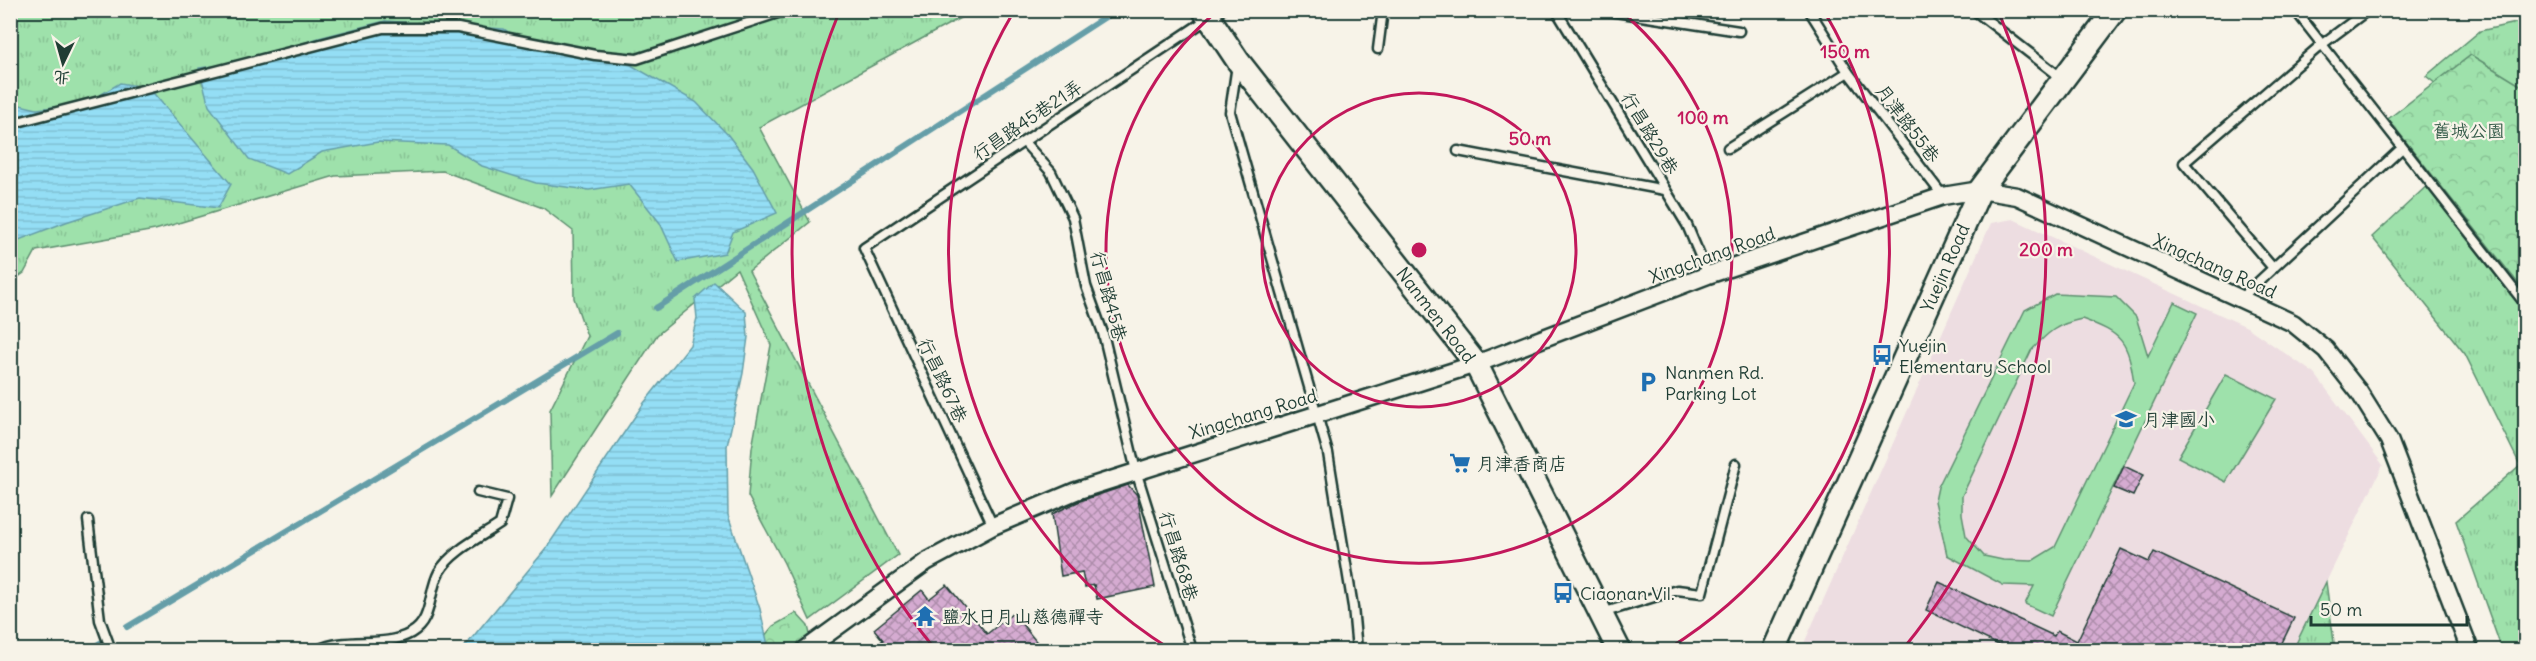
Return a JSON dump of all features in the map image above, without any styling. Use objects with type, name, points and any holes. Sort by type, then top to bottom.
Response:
[{"type":"street","name":"Yuejin Road","points":[[1774,651],[1980,190],[2115,10]]},
{"type":"street","name":"Nanmen Road","points":[[1211,13],[1238,61],[1476,364],[1619,651]]},
{"type":"street","name":"Xingchang Road","points":[[805,651],[820,645],[926,562],[993,526],[1076,491],[1476,364],[1708,275],[1943,196],[1980,190],[2017,196],[2293,323],[2326,350],[2359,392],[2389,441],[2470,651]]},
{"type":"lane","points":[[10,124],[383,28],[458,28],[595,55],[638,59],[787,10]]},
{"type":"lane","points":[[1378,49],[1383,10]]},
{"type":"lane","name":"行昌路29巷","points":[[1556,10],[1687,225],[1708,275]]},
{"type":"lane","points":[[1602,10],[1739,31]]},
{"type":"lane","name":"月津路55巷","points":[[1809,10],[1848,72],[1943,196]]},
{"type":"lane","points":[[1974,10],[2063,79]]},
{"type":"lane","points":[[2295,10],[2526,306]]},
{"type":"lane","points":[[2273,268],[2184,163],[2322,45],[2368,10]]},
{"type":"lane","name":"行昌路45巷21弄","points":[[864,248],[1024,142],[1211,13]]},
{"type":"lane","points":[[1238,61],[1230,112],[1328,453],[1353,607],[1357,651]]},
{"type":"lane","points":[[1728,148],[1848,72]]},
{"type":"lane","name":"行昌路45巷","points":[[1024,142],[1051,172],[1073,218],[1086,286],[1103,333],[1136,471]]},
{"type":"lane","points":[[2240,299],[2402,148]]},
{"type":"lane","points":[[1458,151],[1665,190]]},
{"type":"lane","name":"行昌路67巷","points":[[864,248],[993,526]]},
{"type":"lane","points":[[1600,614],[1677,590],[1702,592],[1736,464]]},
{"type":"lane","name":"行昌路68巷","points":[[1136,471],[1192,651]]},
{"type":"lane","points":[[318,651],[332,643],[389,640],[410,634],[423,624],[439,573],[448,560],[500,524],[507,499],[478,492]]},
{"type":"lane","points":[[87,520],[100,620],[111,651]]},
{"type":"shaded area","name":"月津國小","points":[[2013,219],[2247,327],[2315,374],[2383,465],[2293,650],[1801,650],[1991,223]]},
{"type":"green space","points":[[11,11],[973,11],[759,127],[810,222],[749,271],[898,555],[810,620],[784,563],[748,496],[752,448],[771,345],[737,269],[657,335],[552,496],[550,410],[587,336],[574,298],[573,231],[543,208],[443,171],[335,176],[155,230],[36,251],[24,273],[11,282]]},
{"type":"green space","points":[[2525,21],[2525,650],[2502,650],[2456,521],[2520,465],[2465,354],[2372,237],[2447,167],[2447,93],[2426,76],[2480,31]]},
{"type":"green space","name":"舊城公園","points":[[2471,55],[2525,88],[2525,292],[2388,119]]},
{"type":"green space","points":[[2055,294],[2116,297],[2136,317],[2148,356],[2174,302],[2197,313],[2051,616],[2025,604],[2034,586],[2003,585],[1947,555],[1935,501],[1938,487],[2025,310]],"holes":[[[2082,319],[2115,335],[2126,348],[2134,383],[2055,547],[2032,561],[2003,560],[1984,556],[1966,536],[1962,496],[2031,351],[2048,334],[2066,323]]]},
{"type":"green space","points":[[2226,374],[2276,399],[2226,482],[2178,457]]},
{"type":"green space","points":[[2326,582],[2335,650],[2293,650]]},
{"type":"green space","points":[[796,613],[808,626],[814,650],[753,650],[773,626]]},
{"type":"water","points":[[385,21],[504,29],[535,50],[564,51],[631,65],[696,102],[728,135],[753,168],[777,213],[733,232],[725,253],[678,262],[660,223],[629,184],[589,190],[536,183],[482,166],[448,145],[378,142],[322,152],[287,174],[249,159],[209,106],[199,68],[248,61],[319,38]]},
{"type":"water","points":[[120,83],[149,88],[231,184],[218,208],[140,198],[11,243],[11,103],[37,109],[87,103]]},
{"type":"water","points":[[714,282],[746,312],[748,337],[743,373],[727,446],[728,515],[760,609],[769,650],[462,650],[545,550],[644,403],[690,345],[697,318],[695,299]]},
{"type":"building","points":[[2124,466],[2143,475],[2133,496],[2114,488]]},
{"type":"building","points":[[1128,485],[1137,495],[1155,587],[1097,599],[1094,585],[1085,587],[1082,572],[1061,576],[1052,514],[1080,501]]},
{"type":"building","points":[[2121,549],[2149,562],[2154,552],[2294,618],[2278,651],[2011,651],[1926,610],[1939,582],[2054,636],[2057,631],[2077,641]]},
{"type":"building","name":"鹽水日月山慈德禪寺","points":[[947,585],[987,634],[1013,613],[1044,651],[870,651],[883,640],[874,629],[922,590],[929,599]]},
{"type":"waterway","points":[[656,308],[1116,10]]},
{"type":"waterway","points":[[127,627],[617,333]]},
{"type":"waterway","points":[[89,650],[100,643]]},
{"type":"place","name":"Yuejin Elementary School","points":[[1882,355]]},
{"type":"place","name":"Nanmen Rd. Parking Lot","points":[[1648,382]]},
{"type":"place","name":"月津國小","points":[[2126,419]]},
{"type":"place","name":"月津香商店","points":[[1460,463]]},
{"type":"place","name":"Ciaonan Vil.","points":[[1563,593]]},
{"type":"place","name":"鹽水日月山慈德禪寺","points":[[925,616]]}]
